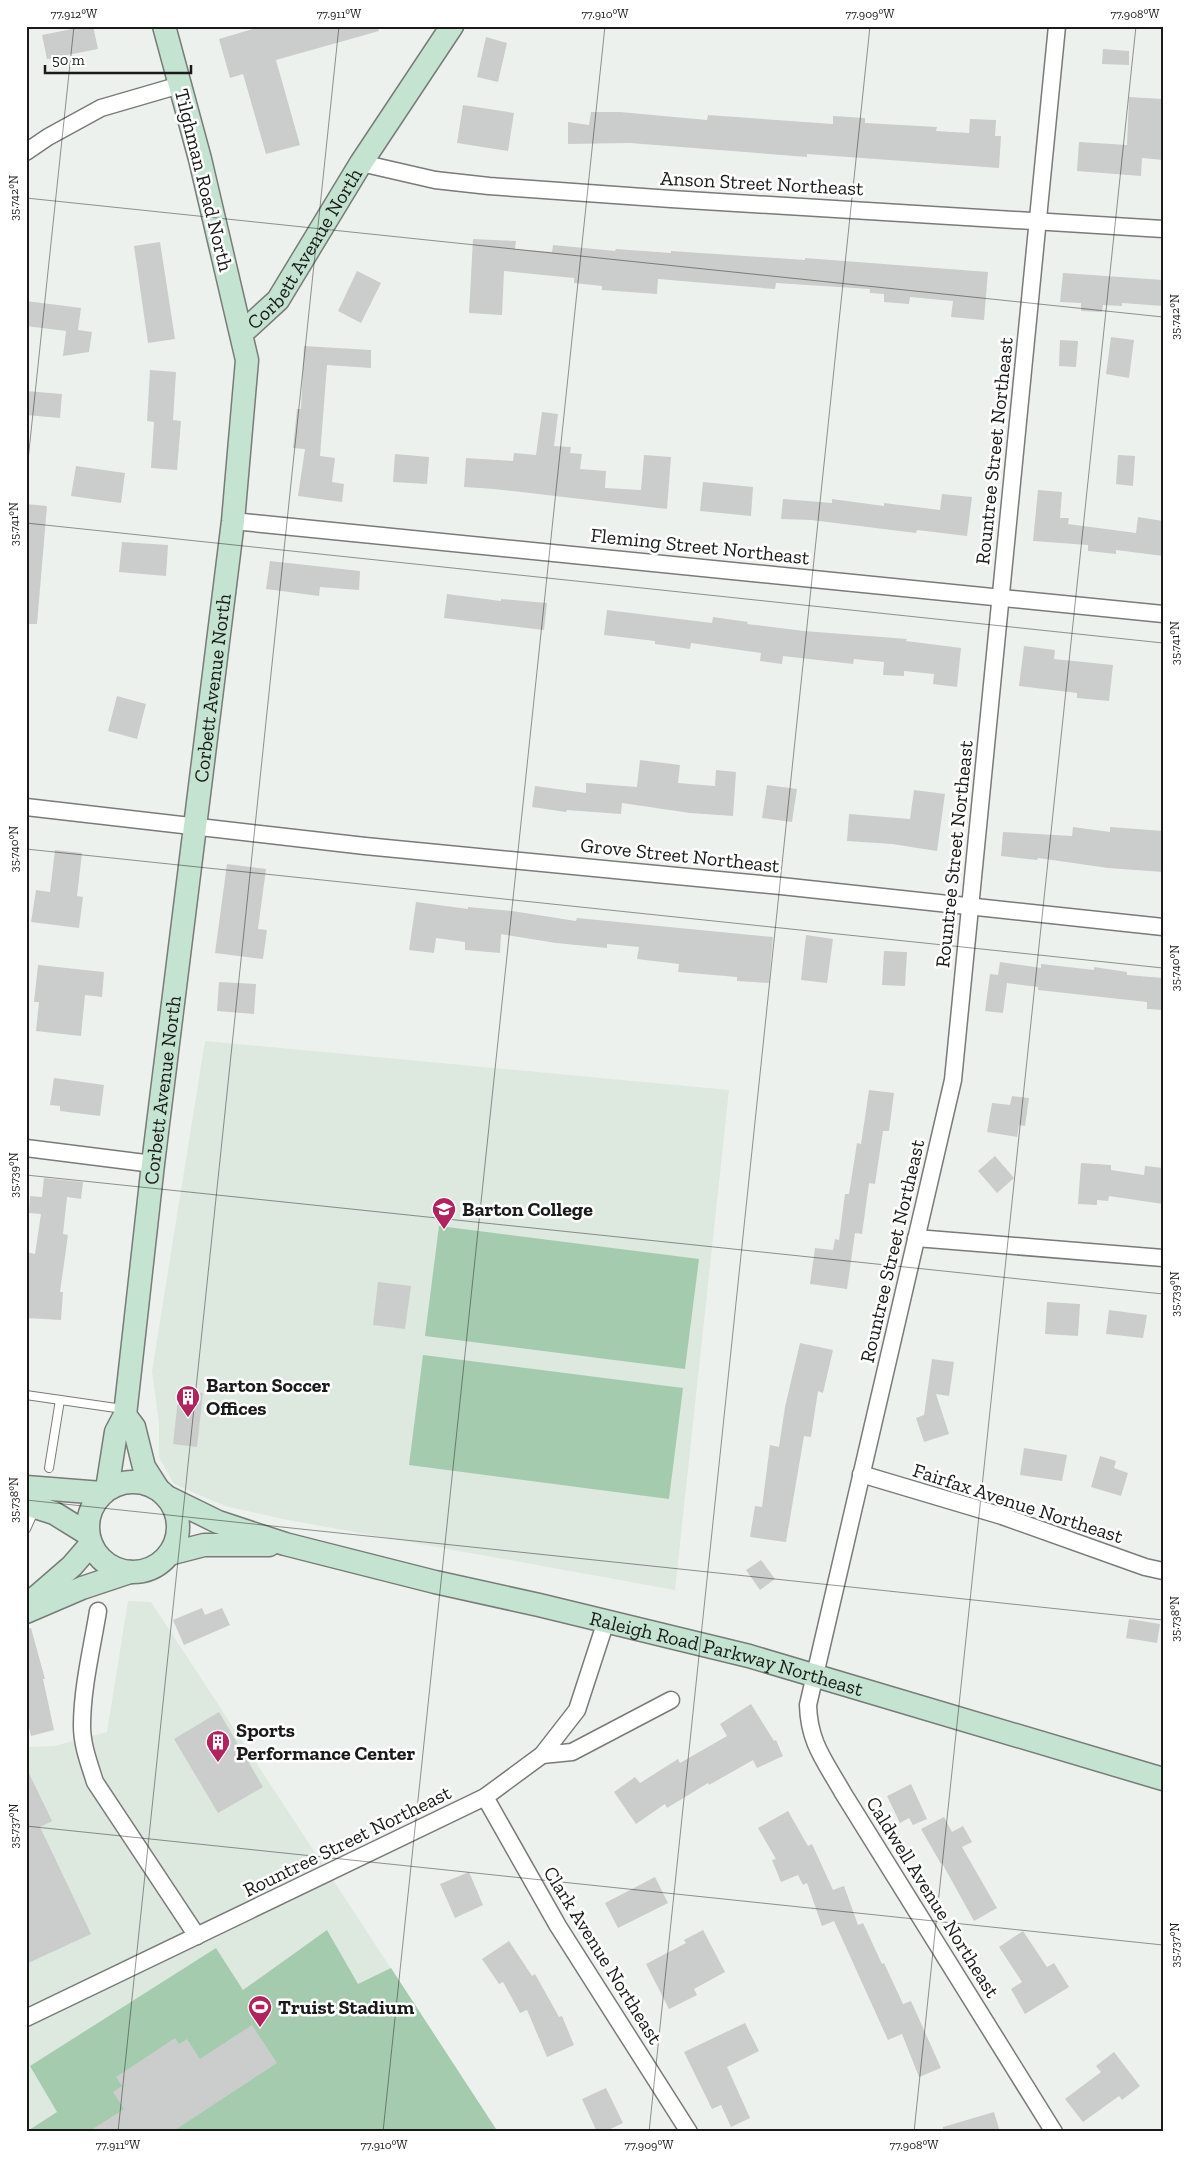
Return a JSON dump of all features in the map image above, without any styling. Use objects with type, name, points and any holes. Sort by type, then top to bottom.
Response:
[{"type":"street","name":"Tilghman Road North","points":[[164,26],[242,333]]},
{"type":"street","name":"Corbett Avenue North","points":[[104,1491],[116,1432],[125,1412],[152,1164],[234,521],[248,360],[242,333],[278,300],[361,163],[452,26]]},
{"type":"street","name":"Rountree Street Northeast","points":[[815,1674],[953,1080],[1057,26]]},
{"type":"street","points":[[26,152],[48,136],[101,108],[180,85]]},
{"type":"street","name":"Anson Street Northeast","points":[[361,163],[435,180],[489,186],[681,200],[1039,220],[1163,229]]},
{"type":"street","name":"Fleming Street Northeast","points":[[234,521],[1163,614]]},
{"type":"street","name":"Grove Street Northeast","points":[[26,807],[194,828],[1163,927]]},
{"type":"street","points":[[26,1148],[152,1164]]},
{"type":"street","points":[[916,1238],[1163,1258]]},
{"type":"street","points":[[29,1603],[130,1572],[145,1570],[158,1564],[169,1554],[176,1541],[179,1526],[176,1512],[144,1467],[134,1427],[125,1412]]},
{"type":"street","name":"Fairfax Avenue Northeast","points":[[861,1474],[1002,1516],[1145,1567],[1163,1571]]},
{"type":"street","points":[[29,1507],[104,1491],[119,1484],[132,1481],[145,1483],[163,1494]]},
{"type":"street","points":[[104,1491],[92,1505],[88,1519],[90,1539],[102,1560],[115,1568],[130,1572]]},
{"type":"street","name":"Raleigh Road Parkway Northeast","points":[[163,1494],[218,1522],[285,1544],[435,1582],[749,1656],[815,1674],[1163,1779]]},
{"type":"street","points":[[29,1507],[54,1513],[90,1539]]},
{"type":"street","points":[[29,1603],[72,1566],[90,1539]]},
{"type":"street","name":"Raleigh Road Parkway Northeast","points":[[169,1554],[204,1545],[285,1544]]},
{"type":"street","points":[[98,1611],[82,1726],[86,1755],[95,1782],[198,1936]]},
{"type":"street","name":"Rountree Street Northeast","points":[[26,2018],[485,1797],[542,1755],[577,1710],[606,1621]]},
{"type":"street","name":"Caldwell Avenue Northeast","points":[[815,1674],[808,1705],[812,1739],[843,1793],[1054,2132]]},
{"type":"street","points":[[542,1755],[572,1752],[671,1700]]},
{"type":"street","name":"Clark Avenue Northeast","points":[[485,1797],[558,1926],[689,2132]]},
{"type":"lane","points":[[26,1395],[125,1412]]},
{"type":"lane","points":[[49,1468],[60,1400]]},
{"type":"lane","points":[[26,1529],[29,1507]]},
{"type":"shaded area","name":"Barton College","points":[[205,1041],[729,1090],[675,1590],[288,1520],[225,1506],[174,1484],[159,1457],[159,1423],[152,1371]]},
{"type":"shaded area","points":[[128,1601],[151,1602],[498,2132],[26,2132],[26,1747],[54,1746],[107,1732]]},
{"type":"green space","points":[[439,1226],[699,1259],[685,1369],[425,1336]]},
{"type":"green space","points":[[423,1355],[683,1388],[669,1499],[409,1465]]},
{"type":"green space","name":"Truist Stadium","points":[[327,1930],[358,1984],[391,1968],[498,2132],[26,2132],[57,2112],[30,2066],[216,1948],[243,1990]]},
{"type":"building","points":[[93,26],[98,49],[47,59],[42,35]]},
{"type":"building","points":[[263,26],[378,26],[379,31],[276,60],[300,145],[266,154],[243,74],[230,78],[219,39]]},
{"type":"building","points":[[486,37],[507,43],[498,82],[477,77]]},
{"type":"building","points":[[1103,49],[1129,51],[1129,65],[1102,64]]},
{"type":"building","points":[[1129,97],[1163,99],[1163,160],[1142,158],[1141,176],[1077,171],[1079,142],[1127,145]]},
{"type":"building","points":[[463,105],[514,113],[508,151],[457,143]]},
{"type":"building","points":[[591,112],[620,112],[707,120],[708,115],[833,124],[833,116],[865,118],[865,123],[937,127],[936,131],[969,133],[970,119],[996,120],[995,136],[1001,136],[999,168],[807,154],[807,157],[630,143],[568,144],[568,122],[589,125]]},
{"type":"building","points":[[473,239],[516,241],[515,249],[552,252],[553,245],[615,251],[616,249],[671,253],[671,251],[805,260],[805,258],[988,272],[984,320],[951,317],[953,301],[910,297],[909,304],[884,302],[884,294],[870,293],[870,289],[776,283],[775,289],[658,279],[657,294],[602,290],[602,286],[574,283],[574,278],[504,271],[502,315],[469,313]]},
{"type":"building","points":[[160,242],[175,339],[148,343],[134,246]]},
{"type":"building","points":[[357,271],[381,283],[361,323],[338,311]]},
{"type":"building","points":[[1063,273],[1163,280],[1163,306],[1122,303],[1122,306],[1103,305],[1102,312],[1081,311],[1081,303],[1060,302]]},
{"type":"building","points":[[26,301],[81,308],[78,330],[92,332],[89,352],[63,356],[66,331],[26,326]]},
{"type":"building","points":[[1111,337],[1134,340],[1129,378],[1106,374]]},
{"type":"building","points":[[1060,340],[1078,341],[1076,367],[1059,366]]},
{"type":"building","points":[[304,346],[371,350],[371,368],[327,365],[320,456],[335,458],[332,482],[344,484],[342,502],[298,496],[305,449],[293,448],[297,409],[301,409]]},
{"type":"building","points":[[150,370],[176,372],[173,420],[181,421],[177,470],[151,468],[154,422],[147,421]]},
{"type":"building","points":[[26,391],[62,394],[60,418],[26,415]]},
{"type":"building","points":[[542,412],[558,414],[554,446],[571,447],[570,453],[582,454],[580,469],[606,471],[605,488],[641,490],[644,455],[671,457],[667,509],[464,487],[466,458],[513,461],[514,453],[536,455]]},
{"type":"building","points":[[395,454],[429,457],[427,484],[393,482]]},
{"type":"building","points":[[1118,455],[1135,456],[1133,486],[1116,484]]},
{"type":"building","points":[[76,466],[125,473],[121,503],[71,496]]},
{"type":"building","points":[[703,482],[753,487],[751,516],[700,511]]},
{"type":"building","points":[[1038,490],[1062,492],[1060,518],[1069,518],[1068,524],[1136,533],[1138,517],[1163,521],[1163,556],[1116,550],[1116,554],[1088,551],[1088,545],[1033,541]]},
{"type":"building","points":[[942,494],[972,497],[967,536],[917,530],[916,533],[811,520],[781,519],[783,499],[832,503],[832,499],[884,506],[884,503],[940,510]]},
{"type":"building","points":[[26,504],[47,506],[37,624],[26,624]]},
{"type":"building","points":[[122,542],[168,545],[166,576],[119,572]]},
{"type":"building","points":[[270,561],[360,571],[359,590],[320,587],[319,596],[266,589]]},
{"type":"building","points":[[447,594],[501,601],[501,599],[547,603],[544,630],[444,618]]},
{"type":"building","points":[[607,610],[712,623],[713,617],[748,622],[747,624],[804,631],[907,639],[906,641],[961,648],[957,687],[933,684],[934,674],[904,671],[904,676],[883,675],[884,662],[854,659],[853,664],[783,656],[782,664],[760,661],[761,653],[691,643],[690,649],[655,644],[655,641],[604,635]]},
{"type":"building","points":[[1024,646],[1055,650],[1054,659],[1113,665],[1109,701],[1077,698],[1077,693],[1019,686]]},
{"type":"building","points":[[117,696],[146,704],[137,739],[108,731]]},
{"type":"building","points":[[640,760],[680,765],[678,783],[715,786],[716,770],[736,772],[733,816],[690,813],[622,803],[621,814],[567,810],[566,812],[532,807],[535,786],[586,793],[586,783],[637,787]]},
{"type":"building","points":[[767,785],[797,789],[792,822],[762,818]]},
{"type":"building","points":[[914,790],[945,794],[937,851],[892,844],[847,841],[849,814],[910,819]]},
{"type":"building","points":[[1073,827],[1110,832],[1110,827],[1163,831],[1163,872],[1108,868],[1038,858],[1037,860],[1001,856],[1003,832],[1072,836]]},
{"type":"building","points":[[55,850],[82,853],[77,896],[83,897],[79,928],[31,922],[36,890],[50,892]]},
{"type":"building","points":[[227,864],[266,869],[258,929],[267,930],[263,959],[215,953]]},
{"type":"building","points":[[416,902],[468,909],[468,907],[512,911],[576,921],[577,918],[773,937],[769,983],[737,981],[737,977],[678,972],[679,964],[637,959],[639,947],[607,944],[607,948],[556,943],[501,934],[500,953],[465,950],[465,942],[436,938],[434,953],[409,950]]},
{"type":"building","points":[[806,935],[833,939],[827,983],[801,980]]},
{"type":"building","points":[[884,951],[907,952],[905,986],[882,985]]},
{"type":"building","points":[[1000,962],[1041,968],[1041,964],[1094,970],[1094,967],[1127,972],[1127,975],[1163,978],[1163,1010],[1147,1009],[1147,1002],[1038,990],[1038,987],[1007,983],[1003,1013],[985,1011],[990,974],[998,975]]},
{"type":"building","points":[[38,965],[104,972],[102,997],[85,995],[81,1036],[36,1031],[39,1002],[34,1002]]},
{"type":"building","points":[[219,982],[256,984],[254,1014],[217,1011]]},
{"type":"building","points":[[54,1078],[104,1085],[100,1116],[60,1111],[60,1106],[50,1105]]},
{"type":"building","points":[[869,1090],[894,1093],[889,1131],[883,1131],[875,1184],[869,1183],[862,1234],[855,1233],[847,1289],[810,1284],[815,1248],[833,1250],[835,1239],[839,1240],[845,1194],[849,1194],[857,1143],[861,1144]]},
{"type":"building","points":[[1012,1096],[1029,1098],[1025,1126],[1019,1125],[1017,1137],[987,1132],[992,1103],[1010,1105]]},
{"type":"building","points":[[995,1156],[1014,1178],[997,1193],[978,1171]]},
{"type":"building","points":[[1081,1163],[1111,1165],[1111,1170],[1144,1175],[1145,1166],[1163,1168],[1163,1204],[1109,1196],[1108,1201],[1097,1200],[1097,1205],[1078,1204]]},
{"type":"building","points":[[44,1178],[83,1182],[81,1199],[67,1197],[63,1234],[68,1235],[60,1292],[63,1292],[61,1320],[26,1318],[26,1252],[35,1254],[41,1214],[29,1213],[30,1196],[42,1197]]},
{"type":"building","points":[[378,1282],[411,1286],[405,1329],[373,1325]]},
{"type":"building","points":[[1047,1302],[1080,1304],[1078,1336],[1045,1334]]},
{"type":"building","points":[[1109,1310],[1147,1315],[1143,1338],[1106,1334]]},
{"type":"building","points":[[800,1343],[833,1350],[823,1393],[818,1391],[811,1437],[804,1436],[786,1542],[750,1537],[755,1506],[762,1507],[770,1445],[779,1447],[785,1407]]},
{"type":"building","points":[[932,1359],[954,1362],[949,1396],[936,1394],[949,1434],[924,1442],[916,1418],[924,1415]]},
{"type":"building","name":"Barton Soccer Offices","points":[[179,1390],[203,1393],[197,1447],[173,1444]]},
{"type":"building","points":[[1024,1448],[1067,1455],[1062,1481],[1020,1475]]},
{"type":"building","points":[[1100,1456],[1116,1461],[1114,1468],[1128,1473],[1121,1496],[1091,1487]]},
{"type":"building","points":[[761,1560],[775,1579],[760,1590],[746,1570]]},
{"type":"building","points":[[202,1608],[205,1615],[222,1608],[230,1625],[184,1645],[173,1620]]},
{"type":"building","points":[[1129,1619],[1160,1624],[1157,1643],[1126,1638]]},
{"type":"building","points":[[31,1628],[45,1679],[43,1679],[54,1730],[31,1736],[28,1724],[26,1725],[26,1629]]},
{"type":"building","points":[[751,1704],[774,1741],[776,1740],[783,1756],[757,1768],[753,1760],[709,1785],[708,1783],[667,1808],[665,1804],[636,1824],[614,1792],[635,1777],[640,1783],[678,1759],[680,1763],[727,1736],[720,1724]]},
{"type":"building","name":"Sports Performance Center","points":[[219,1712],[263,1787],[218,1813],[174,1739]]},
{"type":"building","points":[[26,1767],[52,1821],[40,1827],[91,1934],[26,1964]]},
{"type":"building","points":[[911,1784],[927,1819],[913,1825],[909,1818],[900,1823],[887,1796]]},
{"type":"building","points":[[788,1811],[808,1846],[812,1844],[833,1890],[844,1886],[858,1925],[863,1923],[903,2004],[911,2001],[941,2068],[919,2077],[902,2034],[888,2040],[834,1921],[822,1926],[807,1883],[803,1885],[798,1875],[781,1882],[772,1860],[776,1859],[758,1828]]},
{"type":"building","points":[[944,1817],[952,1832],[963,1826],[972,1842],[962,1847],[997,1908],[974,1921],[921,1829]]},
{"type":"building","points":[[469,1872],[483,1905],[455,1918],[440,1884]]},
{"type":"building","points":[[655,1877],[668,1903],[618,1928],[605,1903]]},
{"type":"building","points":[[703,1930],[725,1972],[694,1989],[697,1995],[669,2009],[646,1964],[686,1943],[684,1940]]},
{"type":"building","points":[[1023,1931],[1047,1967],[1054,1963],[1069,1987],[1025,2014],[1011,1989],[1022,1982],[999,1947]]},
{"type":"building","points":[[509,1941],[532,1976],[535,1974],[559,2017],[562,2016],[574,2045],[547,2057],[527,2010],[520,2013],[503,1982],[499,1984],[482,1959]]},
{"type":"building","points":[[745,2023],[759,2051],[727,2067],[750,2118],[731,2127],[721,2105],[712,2109],[684,2052]]},
{"type":"building","points":[[252,2025],[277,2063],[172,2132],[88,2132],[124,2109],[113,2092],[122,2086],[116,2077],[175,2038],[179,2044],[187,2039],[200,2059]]},
{"type":"building","points":[[1114,2052],[1140,2086],[1122,2100],[1119,2096],[1083,2122],[1065,2099],[1101,2072],[1096,2066]]},
{"type":"building","points":[[606,2088],[623,2123],[604,2132],[597,2132],[582,2099]]},
{"type":"building","points":[[994,2112],[1000,2132],[943,2132],[943,2127]]},
{"type":"place","name":"Barton College","points":[[444,1230]]},
{"type":"place","name":"Barton Soccer Offices","points":[[188,1418]]},
{"type":"place","name":"Sports Performance Center","points":[[218,1763]]},
{"type":"place","name":"Truist Stadium","points":[[260,2028]]}]
